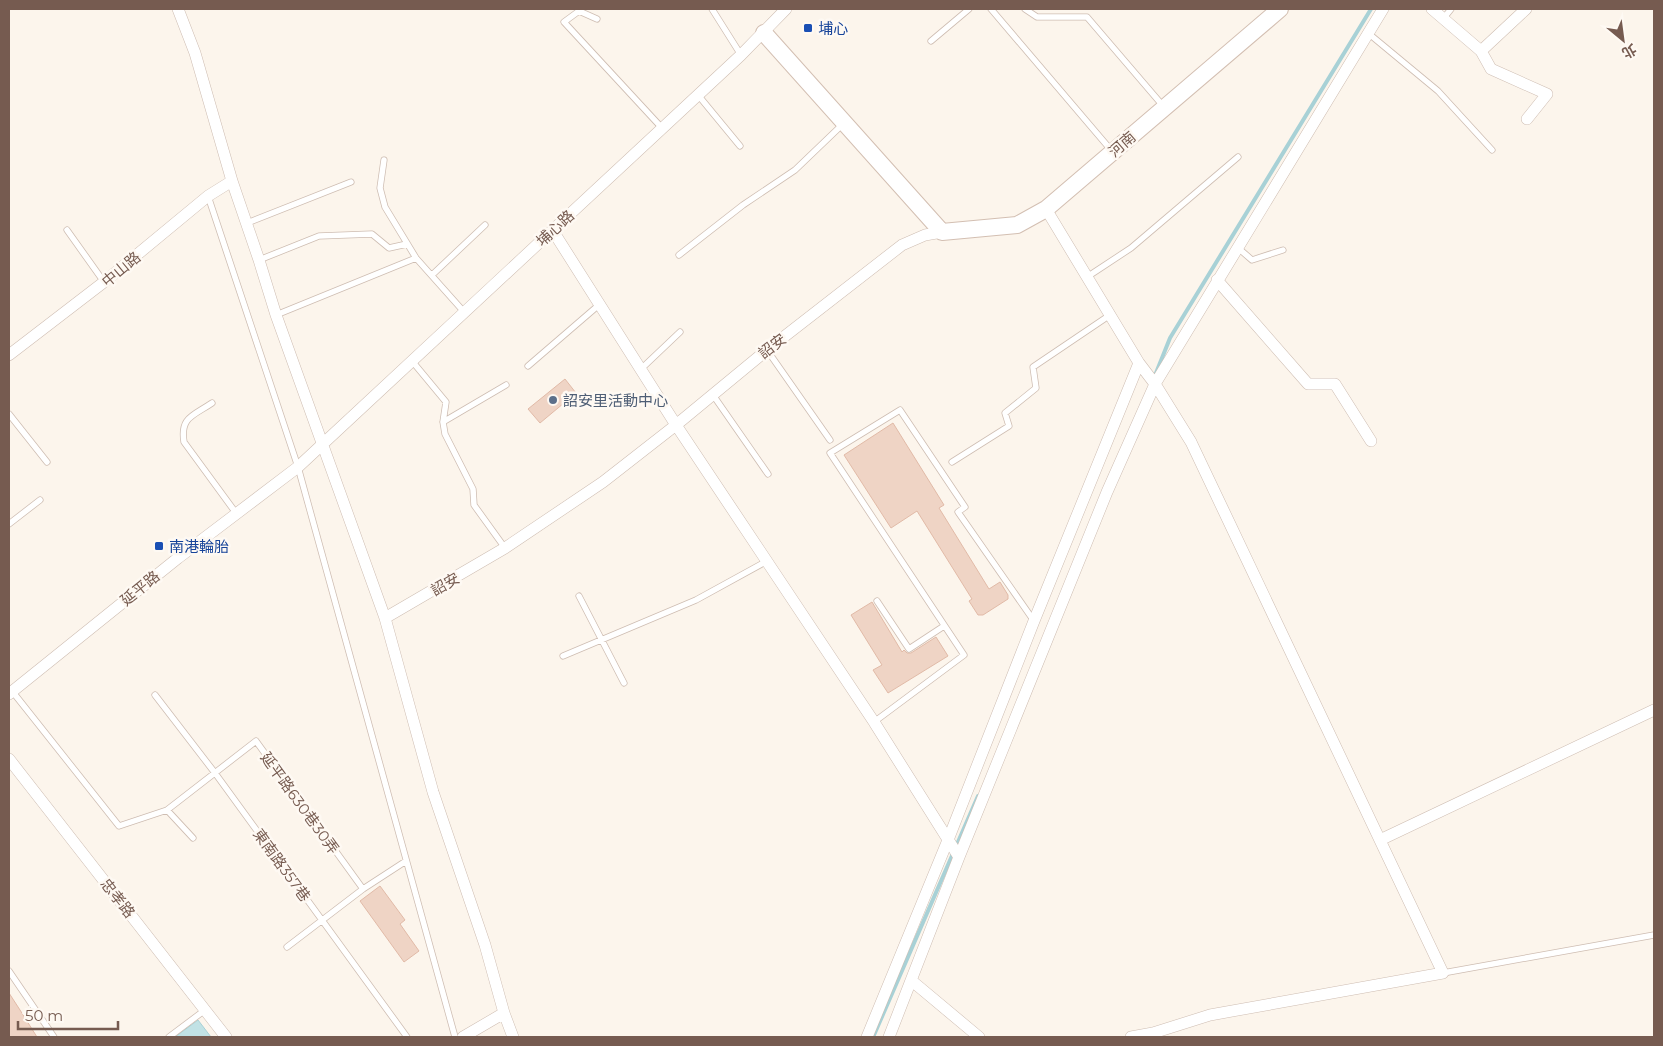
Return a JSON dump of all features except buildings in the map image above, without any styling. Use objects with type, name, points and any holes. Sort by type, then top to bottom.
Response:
[{"type":"street","points":[[178,9],[195,52],[232,181],[260,260],[276,315],[385,618],[433,792],[485,945],[504,1013],[513,1037]]},
{"type":"street","name":"埔心路","points":[[298,467],[741,55],[786,9]]},
{"type":"street","points":[[889,1037],[959,857],[1107,492],[1155,384],[1383,9]]},
{"type":"street","points":[[1432,9],[1481,51],[1491,69],[1547,94],[1527,119]]},
{"type":"street","points":[[1481,51],[1526,9]]},
{"type":"street","name":"河南","points":[[942,232],[1017,225],[1046,209],[1278,10]]},
{"type":"street","points":[[764,33],[942,232]]},
{"type":"street","name":"中山路","points":[[9,354],[104,282],[208,196],[232,181]]},
{"type":"street","points":[[1046,209],[1139,363],[1155,384],[1191,442],[1443,973],[1210,1016],[1153,1033],[1131,1037]]},
{"type":"street","points":[[553,231],[676,425],[874,722],[959,857]]},
{"type":"street","name":"詔安","points":[[385,618],[505,548],[604,482],[767,350],[902,245],[925,235],[942,232]]},
{"type":"street","points":[[1217,280],[1308,384],[1335,384],[1371,441]]},
{"type":"street","points":[[867,1037],[1139,363]]},
{"type":"street","name":"延平路","points":[[10,692],[236,513],[298,467]]},
{"type":"street","points":[[1380,840],[1654,710]]},
{"type":"street","name":"忠孝路","points":[[9,759],[226,1037]]},
{"type":"street","points":[[912,981],[979,1037]]},
{"type":"street","points":[[463,1037],[504,1013]]},
{"type":"lane","points":[[712,9],[741,55]]},
{"type":"lane","points":[[931,41],[969,9]]},
{"type":"lane","points":[[991,9],[1112,152]]},
{"type":"lane","points":[[1025,9],[1037,17],[1087,17],[1164,108]]},
{"type":"lane","points":[[1444,19],[1451,9]]},
{"type":"lane","points":[[597,19],[579,10],[564,22],[662,128]]},
{"type":"lane","points":[[1368,33],[1438,91],[1492,150]]},
{"type":"lane","points":[[698,95],[740,146]]},
{"type":"lane","points":[[679,255],[743,205],[795,170],[845,122]]},
{"type":"lane","points":[[1087,277],[1131,248],[1238,157]]},
{"type":"lane","points":[[384,160],[380,188],[385,207],[416,258],[465,312]]},
{"type":"lane","points":[[246,223],[351,182]]},
{"type":"lane","points":[[208,196],[298,467],[455,1037]]},
{"type":"lane","points":[[432,275],[485,226]]},
{"type":"lane","points":[[67,230],[104,282]]},
{"type":"lane","points":[[260,260],[319,236],[372,234],[389,248],[407,244]]},
{"type":"lane","points":[[1237,247],[1252,260],[1284,250]]},
{"type":"lane","points":[[276,315],[416,258]]},
{"type":"lane","points":[[528,366],[600,304]]},
{"type":"lane","points":[[952,462],[1009,426],[1005,413],[1036,388],[1033,367],[1110,316]]},
{"type":"lane","points":[[641,369],[680,332]]},
{"type":"lane","points":[[767,350],[830,440]]},
{"type":"lane","points":[[412,361],[446,402],[445,434],[473,490],[474,505],[505,548]]},
{"type":"lane","points":[[444,422],[506,386]]},
{"type":"lane","points":[[713,395],[768,474]]},
{"type":"lane","points":[[212,403],[185,421],[182,430],[184,442],[236,513]]},
{"type":"lane","points":[[874,722],[964,655],[830,453],[900,410],[965,507],[958,512],[1034,621]]},
{"type":"lane","points":[[9,414],[47,462]]},
{"type":"lane","points":[[9,522],[40,500]]},
{"type":"lane","points":[[563,656],[696,600],[767,562]]},
{"type":"lane","points":[[579,596],[624,683]]},
{"type":"lane","points":[[877,601],[909,649],[944,626]]},
{"type":"lane","name":"延平路630巷30弄","points":[[10,692],[119,826],[167,810],[256,741],[362,889]]},
{"type":"lane","name":"東南路357巷","points":[[155,695],[215,773],[407,1037]]},
{"type":"lane","points":[[167,810],[193,838]]},
{"type":"lane","points":[[287,946],[362,889],[406,861]]},
{"type":"lane","points":[[1443,973],[1654,935]]},
{"type":"lane","points":[[9,971],[54,1037]]},
{"type":"lane","points":[[169,1037],[205,1010]]},
{"type":"water","points":[[198,1020],[211,1037],[175,1037]]},
{"type":"waterway","points":[[1156,373],[1170,338],[1371,9]]},
{"type":"waterway","points":[[874,1035],[978,796]]},
{"type":"place","name":"埔心","points":[[808,28]]},
{"type":"place","name":"詔安里活動中心","points":[[553,400]]},
{"type":"place","name":"南港輪胎","points":[[159,546]]}]
